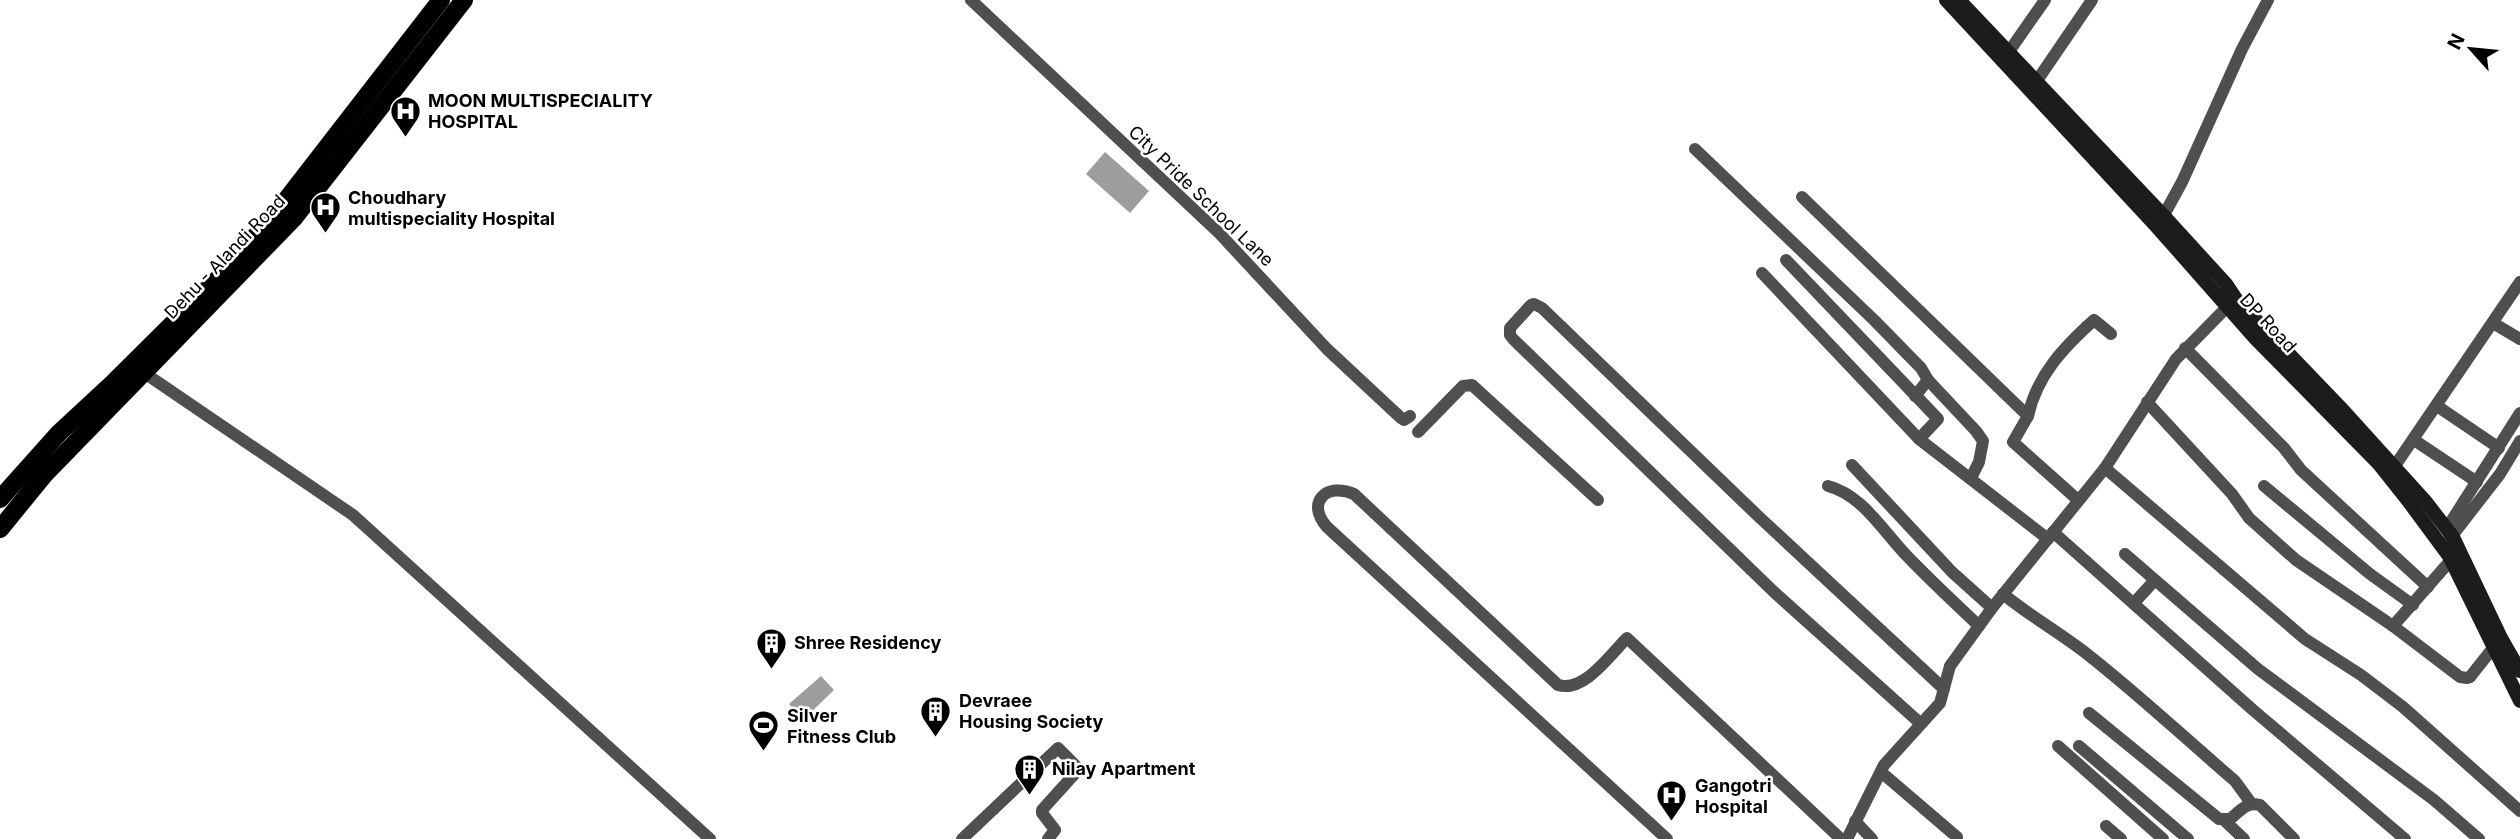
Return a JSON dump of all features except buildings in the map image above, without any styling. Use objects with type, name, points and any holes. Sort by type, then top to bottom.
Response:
[{"type":"main road","name":"Dehu - Alandi Road","points":[[0,499],[59,433],[226,271],[292,194],[441,0]]},
{"type":"main road","name":"Dehu - Alandi Road","points":[[0,529],[44,475],[294,218],[464,0]]},
{"type":"street","name":"City Pride School Lane","points":[[971,0],[1220,234],[1328,349],[1407,418]]},
{"type":"street","name":"DP Road","points":[[1946,0],[2160,221],[2226,284],[2231,302],[2391,472],[2448,537],[2520,671]]},
{"type":"street","name":"DP Road","points":[[1959,0],[2160,221]]},
{"type":"street","points":[[2008,53],[2045,0]]},
{"type":"street","points":[[2036,82],[2092,0]]},
{"type":"street","points":[[2160,221],[2182,183],[2242,49],[2268,0]]},
{"type":"street","points":[[1695,149],[1874,320],[1921,368],[1928,380],[1976,431],[1983,441],[1979,462],[1971,478]]},
{"type":"street","points":[[1802,197],[2028,416]]},
{"type":"street","points":[[1786,260],[1938,419],[1919,439]]},
{"type":"street","points":[[1762,273],[1919,439],[2050,536],[2134,603],[2253,710],[2405,839]]},
{"type":"street","points":[[2391,472],[2520,282]]},
{"type":"street","points":[[1847,839],[1881,772],[1920,723],[1940,703],[1950,666],[1992,608],[2105,468],[2185,348],[2231,302]]},
{"type":"street","points":[[1920,723],[1774,592],[1513,339],[1510,328],[1531,305],[1542,308],[1757,515],[1944,689]]},
{"type":"street","points":[[2078,500],[2014,442],[2028,416],[2043,377],[2064,346],[2094,320],[2111,334]]},
{"type":"street","points":[[2493,323],[2520,339]]},
{"type":"street","points":[[2185,348],[2284,448],[2301,470],[2428,587]]},
{"type":"street","points":[[143,372],[353,515],[710,839]]},
{"type":"street","points":[[1915,396],[1928,380]]},
{"type":"street","points":[[1418,432],[1463,386],[1472,386],[1598,500]]},
{"type":"street","points":[[2147,402],[2232,494],[2249,518],[2297,560],[2393,626],[2409,641],[2464,678],[2470,677],[2493,648]]},
{"type":"street","points":[[2437,406],[2499,448]]},
{"type":"street","points":[[2448,537],[2477,482],[2520,414]]},
{"type":"street","points":[[2414,440],[2477,482]]},
{"type":"street","points":[[2448,537],[2500,474],[2520,441]]},
{"type":"street","points":[[1852,465],[1952,572],[1992,608]]},
{"type":"street","points":[[2105,468],[2305,639],[2361,674],[2403,708],[2520,811]]},
{"type":"street","points":[[1828,486],[1842,489],[1855,499],[1909,559],[1979,626]]},
{"type":"street","points":[[2264,486],[2413,605]]},
{"type":"street","points":[[1667,839],[1327,527],[1320,519],[1317,508],[1322,497],[1328,492],[1342,489],[1354,494],[1558,685],[1569,687],[1582,682],[1627,638],[1841,839]]},
{"type":"street","name":"DP Road","points":[[2448,537],[2451,560],[2520,701]]},
{"type":"street","points":[[2125,554],[2258,669],[2434,800],[2479,839]]},
{"type":"street","points":[[2393,626],[2451,560]]},
{"type":"street","points":[[2134,603],[2154,581]]},
{"type":"street","points":[[2003,594],[2028,615],[2103,667],[2235,781],[2251,803],[2260,805],[2294,839]]},
{"type":"street","points":[[2088,713],[2224,820],[2244,839]]},
{"type":"street","points":[[2058,746],[2163,839]]},
{"type":"street","points":[[2078,746],[2188,839]]},
{"type":"street","points":[[962,839],[1058,748],[1079,769],[1042,810],[1055,830],[1048,839]]},
{"type":"street","points":[[1881,772],[1956,836]]},
{"type":"street","points":[[2224,820],[2230,819],[2251,803]]},
{"type":"street","points":[[1855,821],[1872,839]]},
{"type":"street","points":[[2106,826],[2121,839]]},
{"type":"shaded area","points":[[1105,152],[1149,191],[1130,213],[1086,174]]},
{"type":"shaded area","points":[[821,676],[834,690],[804,719],[789,704]]},
{"type":"place","name":"MOON MULTISPECIALITY HOSPITAL","points":[[405,138]]},
{"type":"place","name":"Choudhary multispeciality Hospital","points":[[325,235]]},
{"type":"place","name":"Shree Residency","points":[[771,670]]},
{"type":"place","name":"Devraee Housing Society","points":[[936,738]]},
{"type":"place","name":"Silver Fitness Club","points":[[764,753]]},
{"type":"place","name":"Nilay Apartment","points":[[1029,796]]},
{"type":"place","name":"Gangotri Hospital","points":[[1672,823]]}]
